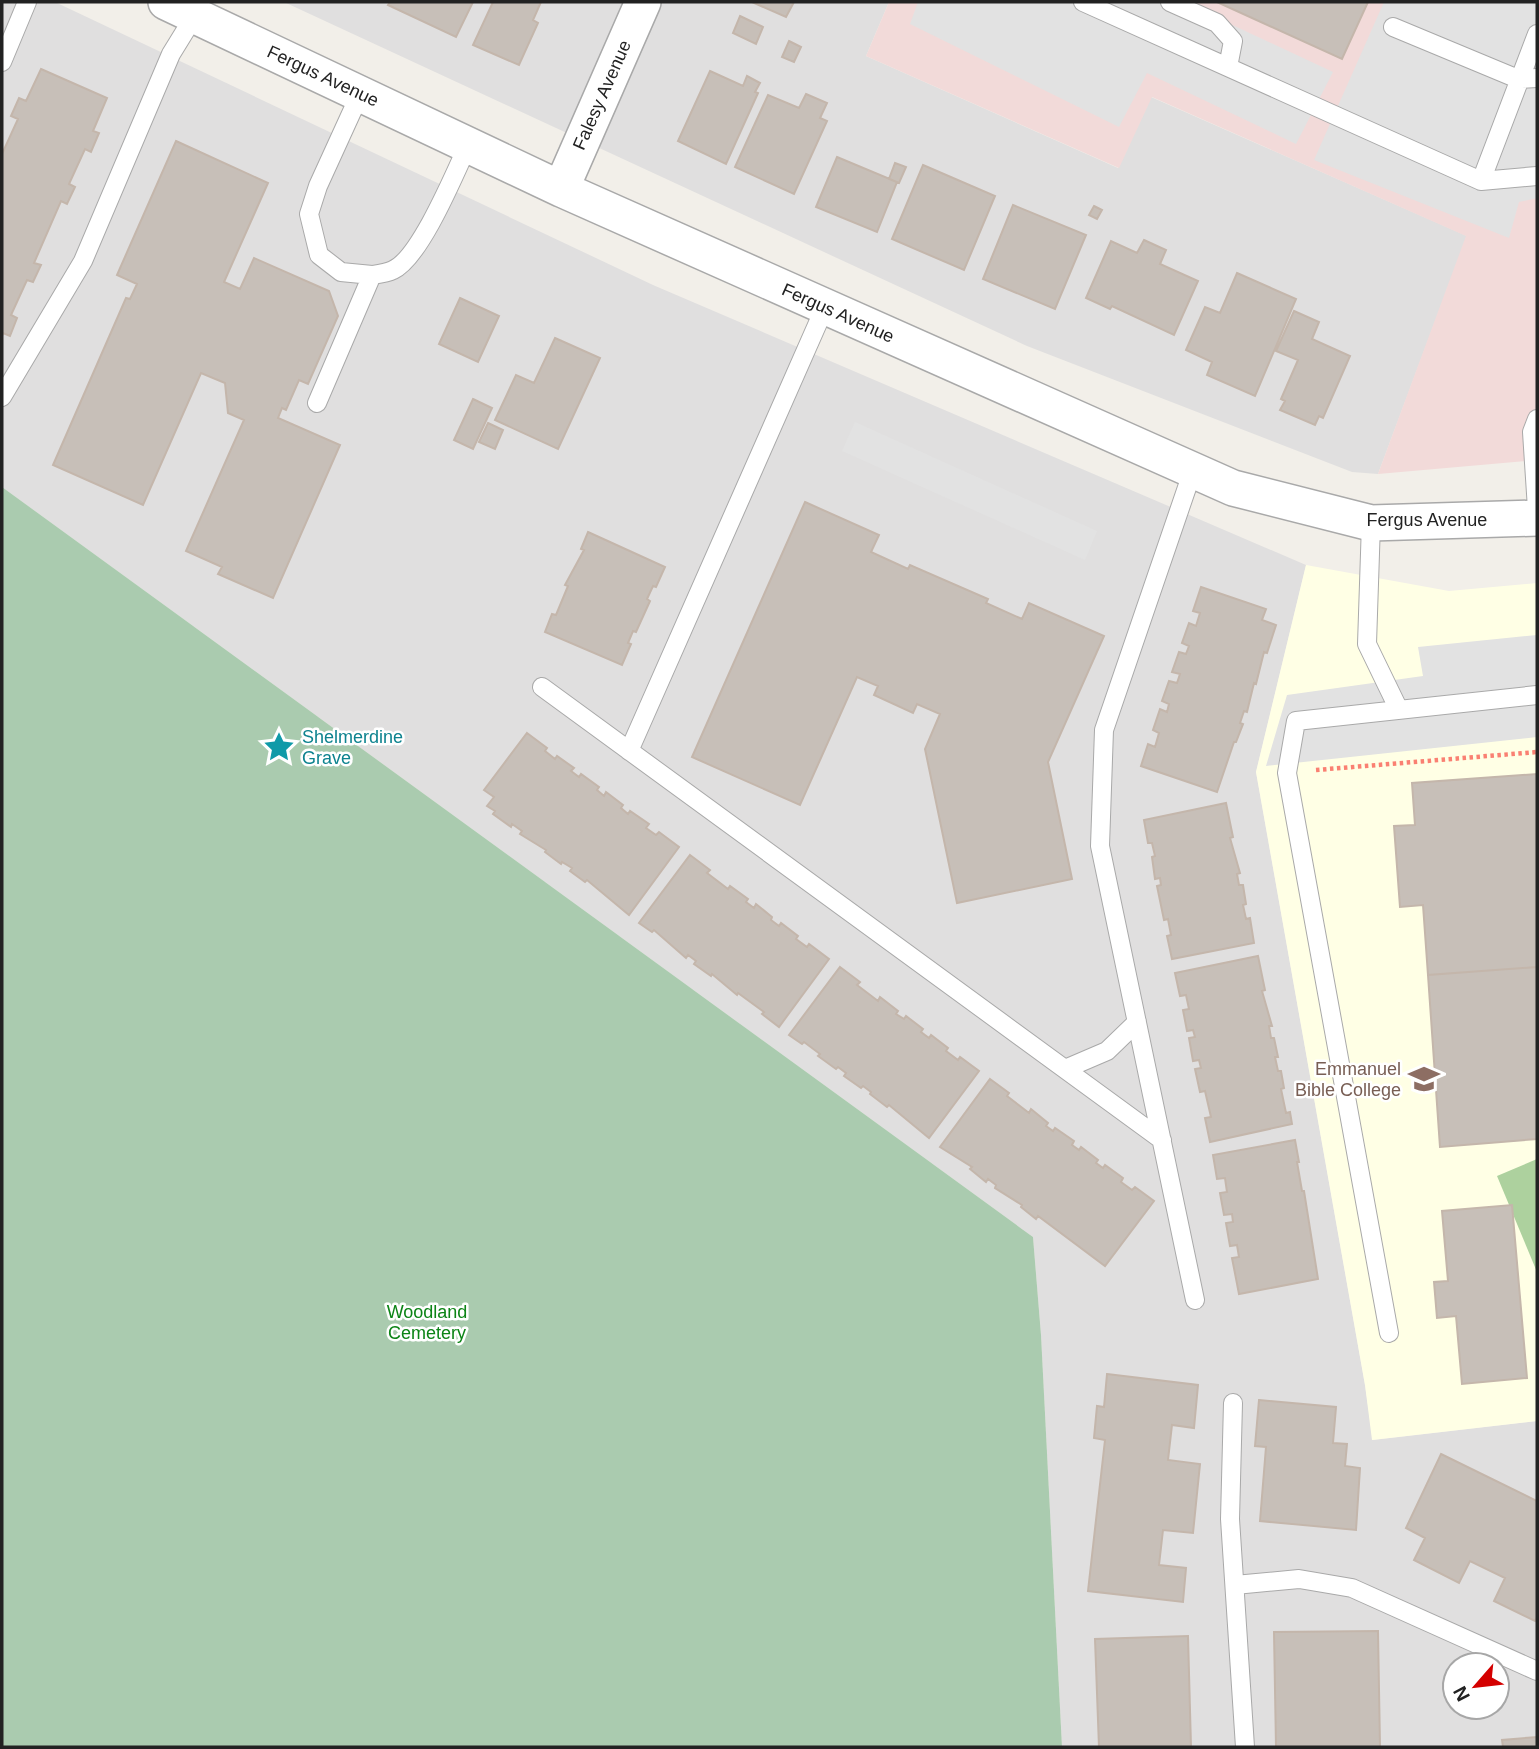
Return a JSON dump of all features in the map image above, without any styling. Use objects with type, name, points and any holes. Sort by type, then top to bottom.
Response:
[{"type":"street","name":"Falesy Avenue","points":[[561,189],[643,2]]},
{"type":"street","name":"Fergus Avenue","points":[[181,9],[561,189],[1233,488],[1371,523],[1537,517]]},
{"type":"lane","points":[[2,62],[27,2]]},
{"type":"lane","points":[[1083,2],[1481,181],[1537,176]]},
{"type":"lane","points":[[1170,2],[1217,23],[1233,41],[1228,67]]},
{"type":"lane","points":[[2,397],[83,261],[172,54],[181,9]]},
{"type":"lane","points":[[1393,27],[1518,79],[1537,78]]},
{"type":"lane","points":[[1481,181],[1537,34]]},
{"type":"lane","points":[[360,94],[318,186],[309,214],[319,255],[341,272],[372,275],[395,269],[411,254],[437,211],[468,145]]},
{"type":"lane","points":[[317,403],[372,275]]},
{"type":"lane","points":[[629,751],[824,307]]},
{"type":"lane","points":[[1537,419],[1532,432],[1537,509]]},
{"type":"lane","points":[[1193,470],[1104,730],[1100,846],[1195,1300]]},
{"type":"lane","points":[[1371,523],[1367,643],[1399,710]]},
{"type":"lane","points":[[542,688],[1162,1140]]},
{"type":"lane","points":[[1389,1333],[1287,773],[1296,721],[1537,695]]},
{"type":"lane","points":[[1065,1069],[1107,1051],[1137,1022]]},
{"type":"lane","points":[[1233,1403],[1230,1518],[1245,1747]]},
{"type":"lane","points":[[1235,1585],[1299,1579],[1352,1588],[1537,1671]]},
{"type":"path","points":[[1287,773],[1537,752]]},
{"type":"shaded area","points":[[2,2],[55,2],[653,285],[1306,565],[1256,772],[1373,1440],[1537,1421],[1537,1747],[1062,1747],[1041,1335],[1033,1237],[2,487]]},
{"type":"shaded area","points":[[284,2],[889,2],[866,56],[1118,168],[1151,97],[1467,236],[1378,474],[1352,472],[1027,346]]},
{"type":"shaded area","points":[[889,2],[1537,2],[1537,460],[1378,474],[1466,236],[1152,97],[1119,168],[866,56]]},
{"type":"shaded area","points":[[918,2],[1183,2],[1333,72],[1296,144],[1147,73],[1119,127],[910,24]]},
{"type":"shaded area","points":[[1384,2],[1537,2],[1537,198],[1519,202],[1509,238],[1314,160]]},
{"type":"shaded area","points":[[855,422],[1097,531],[1085,560],[842,451]]},
{"type":"shaded area","name":"Emmanuel Bible College","points":[[1306,565],[1449,591],[1537,583],[1537,1421],[1372,1440],[1365,1385],[1256,772]]},
{"type":"shaded area","points":[[1537,635],[1537,737],[1266,766],[1287,695],[1423,676],[1418,647]]},
{"type":"green space","name":"Woodland Cemetery","points":[[2,487],[1033,1237],[1041,1335],[1062,1747],[2,1747]]},
{"type":"green space","points":[[1537,1159],[1537,1272],[1497,1176]]},
{"type":"building","points":[[390,2],[473,2],[456,37],[388,5]]},
{"type":"building","points":[[493,2],[541,2],[533,20],[538,23],[519,65],[473,45]]},
{"type":"building","points":[[752,2],[794,2],[786,17]]},
{"type":"building","points":[[1217,2],[1368,2],[1342,59]]},
{"type":"building","points":[[740,16],[763,27],[756,44],[733,33]]},
{"type":"building","points":[[789,41],[801,47],[794,62],[782,57]]},
{"type":"building","points":[[41,69],[107,98],[93,131],[99,133],[91,152],[85,149],[69,184],[75,187],[67,204],[61,201],[34,263],[41,265],[33,282],[27,280],[11,315],[17,318],[10,336],[3,333],[2,336],[2,154],[18,119],[11,116],[19,98],[26,101]]},
{"type":"building","points":[[710,71],[743,86],[747,76],[760,83],[726,164],[678,141]]},
{"type":"building","points":[[806,94],[827,103],[820,118],[827,121],[794,194],[735,167],[768,95],[799,108]]},
{"type":"building","points":[[176,141],[268,183],[224,282],[240,289],[254,258],[329,291],[338,316],[308,384],[299,380],[286,410],[282,408],[278,418],[340,445],[273,598],[218,574],[222,567],[186,551],[244,420],[228,413],[225,383],[201,373],[143,505],[53,465],[126,298],[130,299],[137,284],[117,275]]},
{"type":"building","points":[[837,157],[897,182],[877,232],[816,207]]},
{"type":"building","points":[[895,163],[906,167],[899,183],[889,179]]},
{"type":"building","points":[[923,165],[995,196],[964,270],[892,239]]},
{"type":"building","points":[[1013,205],[1086,235],[1055,309],[983,279]]},
{"type":"building","points":[[1094,206],[1102,210],[1097,219],[1089,215]]},
{"type":"building","points":[[1144,240],[1166,250],[1160,264],[1198,281],[1174,335],[1112,306],[1110,309],[1086,298],[1111,241],[1137,253]]},
{"type":"building","points":[[1237,273],[1296,299],[1255,396],[1207,375],[1212,362],[1186,350],[1205,307],[1220,313]]},
{"type":"building","points":[[460,298],[499,316],[478,362],[439,344]]},
{"type":"building","points":[[1294,311],[1319,322],[1312,339],[1350,356],[1323,418],[1319,416],[1315,425],[1280,410],[1285,401],[1281,399],[1298,360],[1276,351]]},
{"type":"building","points":[[555,338],[600,358],[558,449],[495,420],[516,375],[534,383]]},
{"type":"building","points":[[473,399],[492,408],[473,449],[454,440]]},
{"type":"building","points":[[488,423],[503,430],[495,449],[479,442]]},
{"type":"building","points":[[805,502],[879,535],[871,552],[908,569],[910,565],[988,599],[986,603],[1022,619],[1029,603],[1104,636],[1048,762],[1072,879],[957,903],[925,749],[940,714],[917,704],[913,713],[874,695],[878,686],[857,677],[800,805],[692,757]]},
{"type":"building","points":[[588,532],[665,567],[647,599],[650,601],[636,632],[633,631],[622,665],[545,632],[552,614],[556,615],[568,586],[565,585],[584,550],[581,549]]},
{"type":"building","points":[[1201,587],[1266,609],[1262,620],[1276,625],[1267,653],[1264,652],[1247,712],[1244,711],[1240,723],[1243,724],[1217,792],[1141,766],[1148,744],[1155,747],[1159,733],[1153,730],[1160,709],[1167,712],[1169,704],[1162,701],[1169,681],[1177,683],[1180,674],[1172,672],[1179,652],[1186,654],[1189,646],[1182,643],[1189,623],[1196,626],[1200,613],[1193,611]]},
{"type":"building","points":[[527,733],[547,748],[545,751],[555,759],[557,756],[574,768],[571,771],[579,777],[581,774],[599,787],[597,790],[604,796],[606,792],[623,805],[621,808],[628,814],[630,811],[649,824],[646,828],[656,835],[659,832],[679,847],[629,915],[587,880],[585,882],[570,871],[572,868],[562,862],[561,864],[545,852],[546,850],[520,834],[522,831],[512,824],[511,827],[493,814],[495,811],[487,806],[494,797],[484,790]]},
{"type":"building","points":[[1537,774],[1537,967],[1428,975],[1423,905],[1400,907],[1394,826],[1415,825],[1412,783]]},
{"type":"building","points":[[1226,803],[1233,837],[1230,838],[1240,873],[1237,874],[1239,885],[1243,885],[1246,904],[1243,905],[1246,919],[1250,918],[1254,943],[1172,959],[1167,936],[1171,935],[1168,919],[1164,920],[1157,886],[1161,885],[1160,878],[1155,879],[1152,857],[1155,856],[1152,843],[1148,843],[1144,820]]},
{"type":"building","points":[[690,855],[710,870],[707,873],[728,889],[730,886],[748,899],[746,902],[754,908],[756,904],[772,917],[771,920],[779,926],[781,923],[798,936],[796,939],[807,947],[809,944],[829,959],[779,1027],[762,1014],[764,1012],[694,964],[696,961],[688,955],[686,958],[654,930],[652,932],[639,923]]},
{"type":"building","points":[[1258,956],[1265,990],[1262,991],[1272,1026],[1269,1026],[1271,1038],[1274,1038],[1278,1057],[1275,1057],[1284,1088],[1281,1089],[1286,1113],[1290,1112],[1292,1124],[1210,1142],[1205,1118],[1211,1117],[1205,1091],[1200,1092],[1195,1069],[1201,1068],[1199,1060],[1193,1061],[1189,1038],[1195,1037],[1193,1030],[1187,1031],[1183,1010],[1189,1009],[1186,995],[1180,996],[1175,973]]},
{"type":"building","points":[[840,967],[860,982],[857,985],[878,1001],[880,997],[898,1011],[896,1014],[904,1019],[906,1016],[923,1029],[921,1032],[929,1038],[931,1035],[948,1048],[946,1051],[958,1060],[960,1057],[979,1071],[929,1138],[863,1086],[861,1088],[844,1076],[846,1073],[838,1067],[836,1069],[804,1042],[802,1044],[789,1035]]},
{"type":"building","points":[[1537,967],[1537,1139],[1440,1147],[1428,975]]},
{"type":"building","points":[[990,1079],[1029,1113],[1031,1109],[1048,1123],[1046,1126],[1053,1131],[1055,1128],[1074,1141],[1072,1145],[1079,1150],[1081,1147],[1098,1160],[1096,1163],[1103,1168],[1105,1165],[1123,1178],[1121,1182],[1132,1190],[1135,1187],[1154,1201],[1105,1266],[1038,1216],[1036,1219],[1021,1207],[1022,1205],[995,1188],[996,1185],[988,1179],[986,1182],[970,1169],[972,1167],[940,1147]]},
{"type":"building","points":[[1295,1140],[1318,1279],[1239,1294],[1232,1258],[1239,1257],[1237,1245],[1230,1246],[1226,1223],[1233,1222],[1232,1214],[1224,1215],[1220,1193],[1227,1192],[1225,1178],[1217,1179],[1213,1155]]},
{"type":"building","points":[[1512,1205],[1527,1378],[1462,1384],[1456,1316],[1437,1318],[1434,1282],[1448,1281],[1442,1211]]},
{"type":"building","points":[[1107,1374],[1198,1385],[1194,1428],[1172,1425],[1168,1460],[1200,1464],[1193,1533],[1163,1530],[1159,1565],[1186,1568],[1183,1602],[1088,1591],[1105,1440],[1094,1438],[1097,1406],[1104,1407]]},
{"type":"building","points":[[1259,1400],[1336,1407],[1333,1443],[1347,1444],[1345,1466],[1360,1468],[1356,1530],[1260,1521],[1266,1447],[1255,1446]]},
{"type":"building","points":[[1441,1454],[1537,1501],[1535,1621],[1494,1601],[1505,1578],[1470,1561],[1459,1583],[1414,1560],[1425,1538],[1406,1528]]},
{"type":"building","points":[[1378,1631],[1380,1747],[1276,1747],[1274,1632]]},
{"type":"building","points":[[1188,1636],[1191,1747],[1099,1747],[1095,1639]]},
{"type":"building","points":[[1537,1737],[1537,1747],[1503,1747],[1502,1740]]},
{"type":"place","name":"Shelmerdine Grave","points":[[279,747]]},
{"type":"place","name":"Emmanuel Bible College","points":[[1424,1079]]}]
